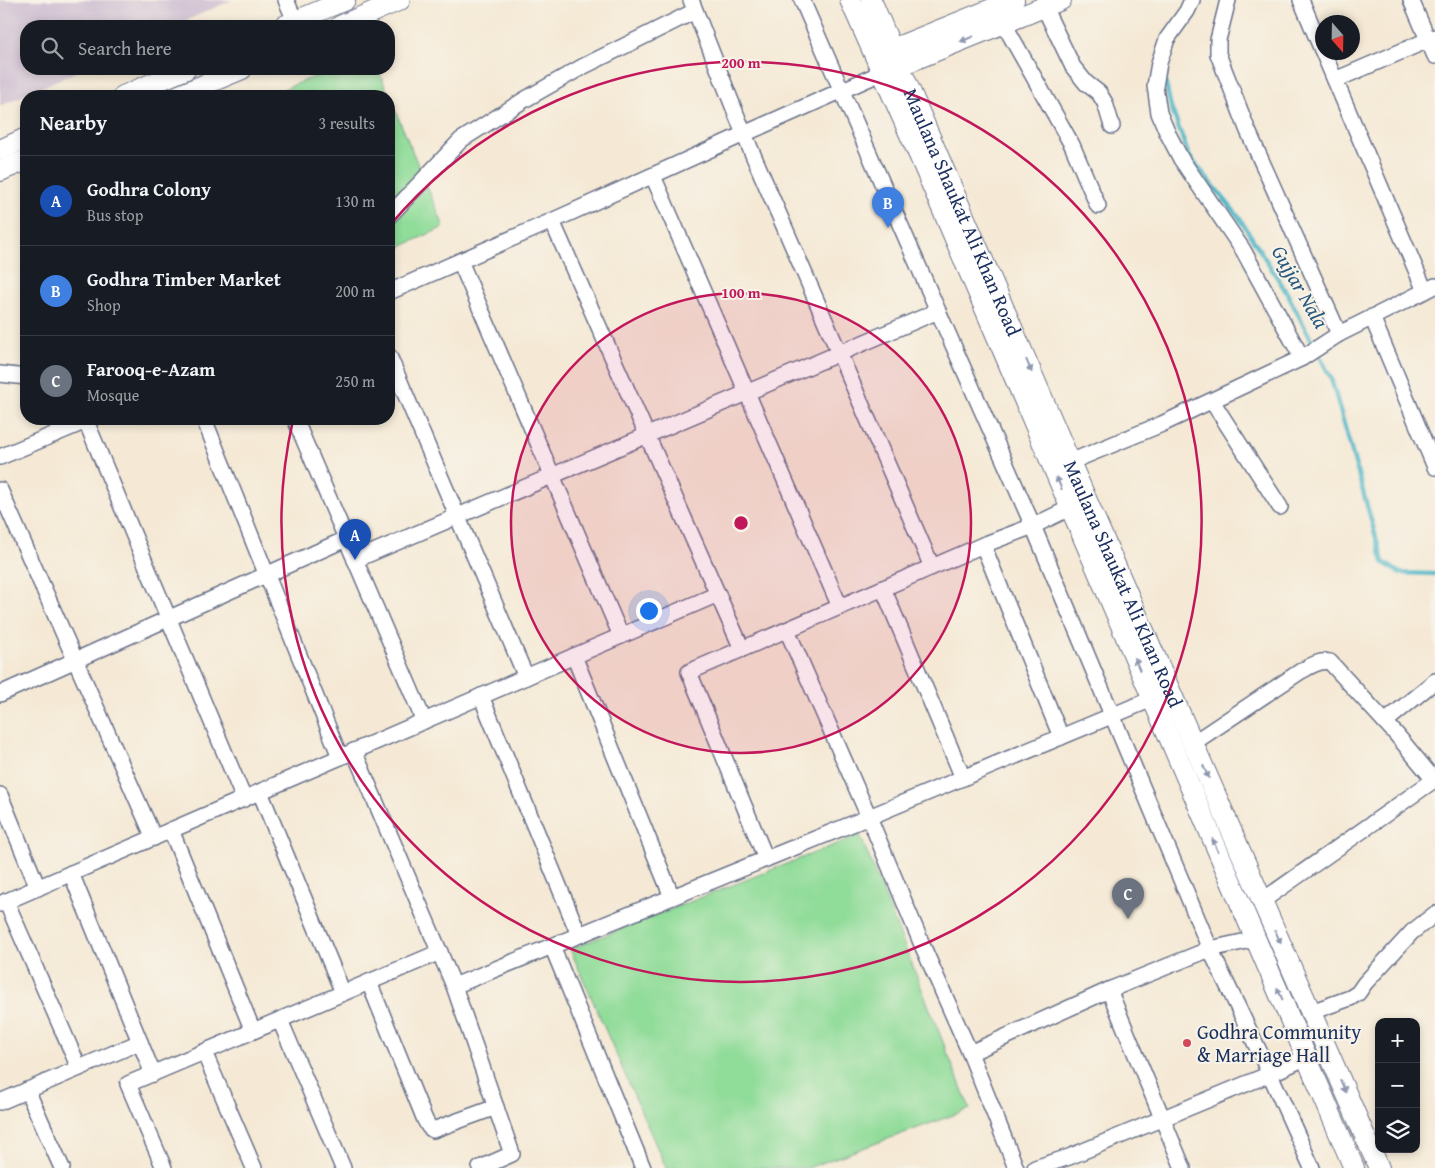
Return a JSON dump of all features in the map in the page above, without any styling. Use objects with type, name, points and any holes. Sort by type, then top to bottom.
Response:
[{"type":"main road","points":[[299,20],[345,0]]},
{"type":"main road","points":[[354,20],[400,0]]},
{"type":"main road","name":"Maulana Shaukat Ali Khan Road","points":[[850,0],[919,155],[1354,1168]]},
{"type":"main road","name":"Maulana Shaukat Ali Khan Road","points":[[872,0],[1070,462],[1379,1168]]},
{"type":"main road","points":[[878,65],[1013,0]]},
{"type":"main road","points":[[896,57],[1004,24],[1053,3]]},
{"type":"main road","points":[[137,90],[172,75]]},
{"type":"main road","points":[[191,90],[228,75]]},
{"type":"main road","points":[[0,150],[20,141]]},
{"type":"main road","points":[[0,171],[20,163]]},
{"type":"street","points":[[286,0],[289,20]]},
{"type":"street","points":[[802,0],[1034,526],[1210,949],[1270,1074],[1312,1168]]},
{"type":"street","points":[[1192,0],[1167,39],[1159,63],[1155,86],[1159,113],[1181,159],[1243,250],[1306,355]]},
{"type":"street","points":[[1228,0],[1218,40],[1218,54],[1334,338]]},
{"type":"street","points":[[1301,0],[1315,32]]},
{"type":"street","points":[[1411,0],[1432,38],[1435,56]]},
{"type":"street","points":[[1053,3],[1073,67],[1086,83],[1099,92],[1106,103],[1112,126]]},
{"type":"street","points":[[395,210],[462,140],[524,100],[693,5],[744,134],[932,567]]},
{"type":"street","points":[[1004,24],[1072,145],[1098,206]]},
{"type":"street","points":[[1335,80],[1432,38]]},
{"type":"street","points":[[1070,462],[1162,424],[1306,355],[1372,317],[1430,289],[1327,60]]},
{"type":"street","points":[[395,289],[841,92],[878,65]]},
{"type":"street","points":[[653,176],[840,607]]},
{"type":"street","points":[[552,221],[742,649]]},
{"type":"street","points":[[460,262],[621,636]]},
{"type":"street","points":[[355,560],[938,312]]},
{"type":"street","points":[[1372,317],[1428,432],[1435,467]]},
{"type":"street","points":[[395,370],[526,677]]},
{"type":"street","points":[[0,374],[20,376]]},
{"type":"street","points":[[1212,400],[1280,507]]},
{"type":"street","points":[[0,457],[60,425]]},
{"type":"street","points":[[91,425],[244,799]]},
{"type":"street","points":[[206,425],[267,575],[454,986],[512,1154],[480,1168]]},
{"type":"street","points":[[298,425],[424,721]]},
{"type":"street","points":[[0,490],[154,838]]},
{"type":"street","points":[[766,859],[689,672],[983,545],[1034,526],[1070,508]]},
{"type":"street","points":[[0,694],[346,539]]},
{"type":"street","points":[[983,545],[1061,737]]},
{"type":"street","points":[[883,588],[963,778]]},
{"type":"street","points":[[79,1068],[3,903],[718,594]]},
{"type":"street","points":[[787,630],[970,1054],[1016,1168]]},
{"type":"street","points":[[574,656],[672,897]]},
{"type":"street","points":[[1193,743],[1301,671],[1323,661],[1330,662],[1435,780],[1262,901]]},
{"type":"street","points":[[1385,722],[1435,681]]},
{"type":"street","points":[[481,696],[579,935]]},
{"type":"street","points":[[454,986],[869,817],[1112,714],[1152,699]]},
{"type":"street","points":[[260,792],[343,993]]},
{"type":"street","points":[[0,795],[38,888]]},
{"type":"street","points":[[170,830],[253,1031]]},
{"type":"street","points":[[71,873],[153,1074]]},
{"type":"street","points":[[1311,1012],[1350,998],[1358,993],[1412,932],[1435,914]]},
{"type":"street","points":[[970,1054],[1109,990],[1210,949],[1256,939]]},
{"type":"street","points":[[552,946],[643,1168]]},
{"type":"street","points":[[164,1168],[128,1084],[440,952]]},
{"type":"street","points":[[369,982],[429,1127],[433,1130],[496,1107]]},
{"type":"street","points":[[1109,990],[1183,1168]]},
{"type":"street","points":[[280,1020],[343,1168]]},
{"type":"street","points":[[0,1102],[140,1042]]},
{"type":"street","points":[[204,1052],[254,1168]]},
{"type":"street","points":[[1035,1168],[1071,1163],[1162,1119],[1307,1057]]},
{"type":"street","points":[[27,1090],[62,1168]]},
{"type":"shaded area","points":[[0,0],[232,0],[187,20],[20,20],[20,75],[69,75],[35,90],[20,90],[20,97],[0,106]]},
{"type":"green space","points":[[319,75],[381,75],[387,90],[281,90]]},
{"type":"green space","points":[[395,110],[444,227],[395,249]]},
{"type":"green space","points":[[860,835],[970,1109],[808,1168],[666,1168],[570,949]]},
{"type":"waterway","name":"Gujjar Nala","points":[[1163,72],[1171,107],[1189,156],[1238,216],[1287,293],[1331,378],[1383,562],[1400,573],[1435,574]]},
{"type":"place","name":"Godhra Timber Market","points":[[888,228]]},
{"type":"place","name":"Godhra Colony","points":[[355,560]]},
{"type":"place","name":"Farooq-e-Azam","points":[[1128,919]]},
{"type":"place","name":"Godhra Community & Marriage Hall","points":[[1187,1043]]}]
